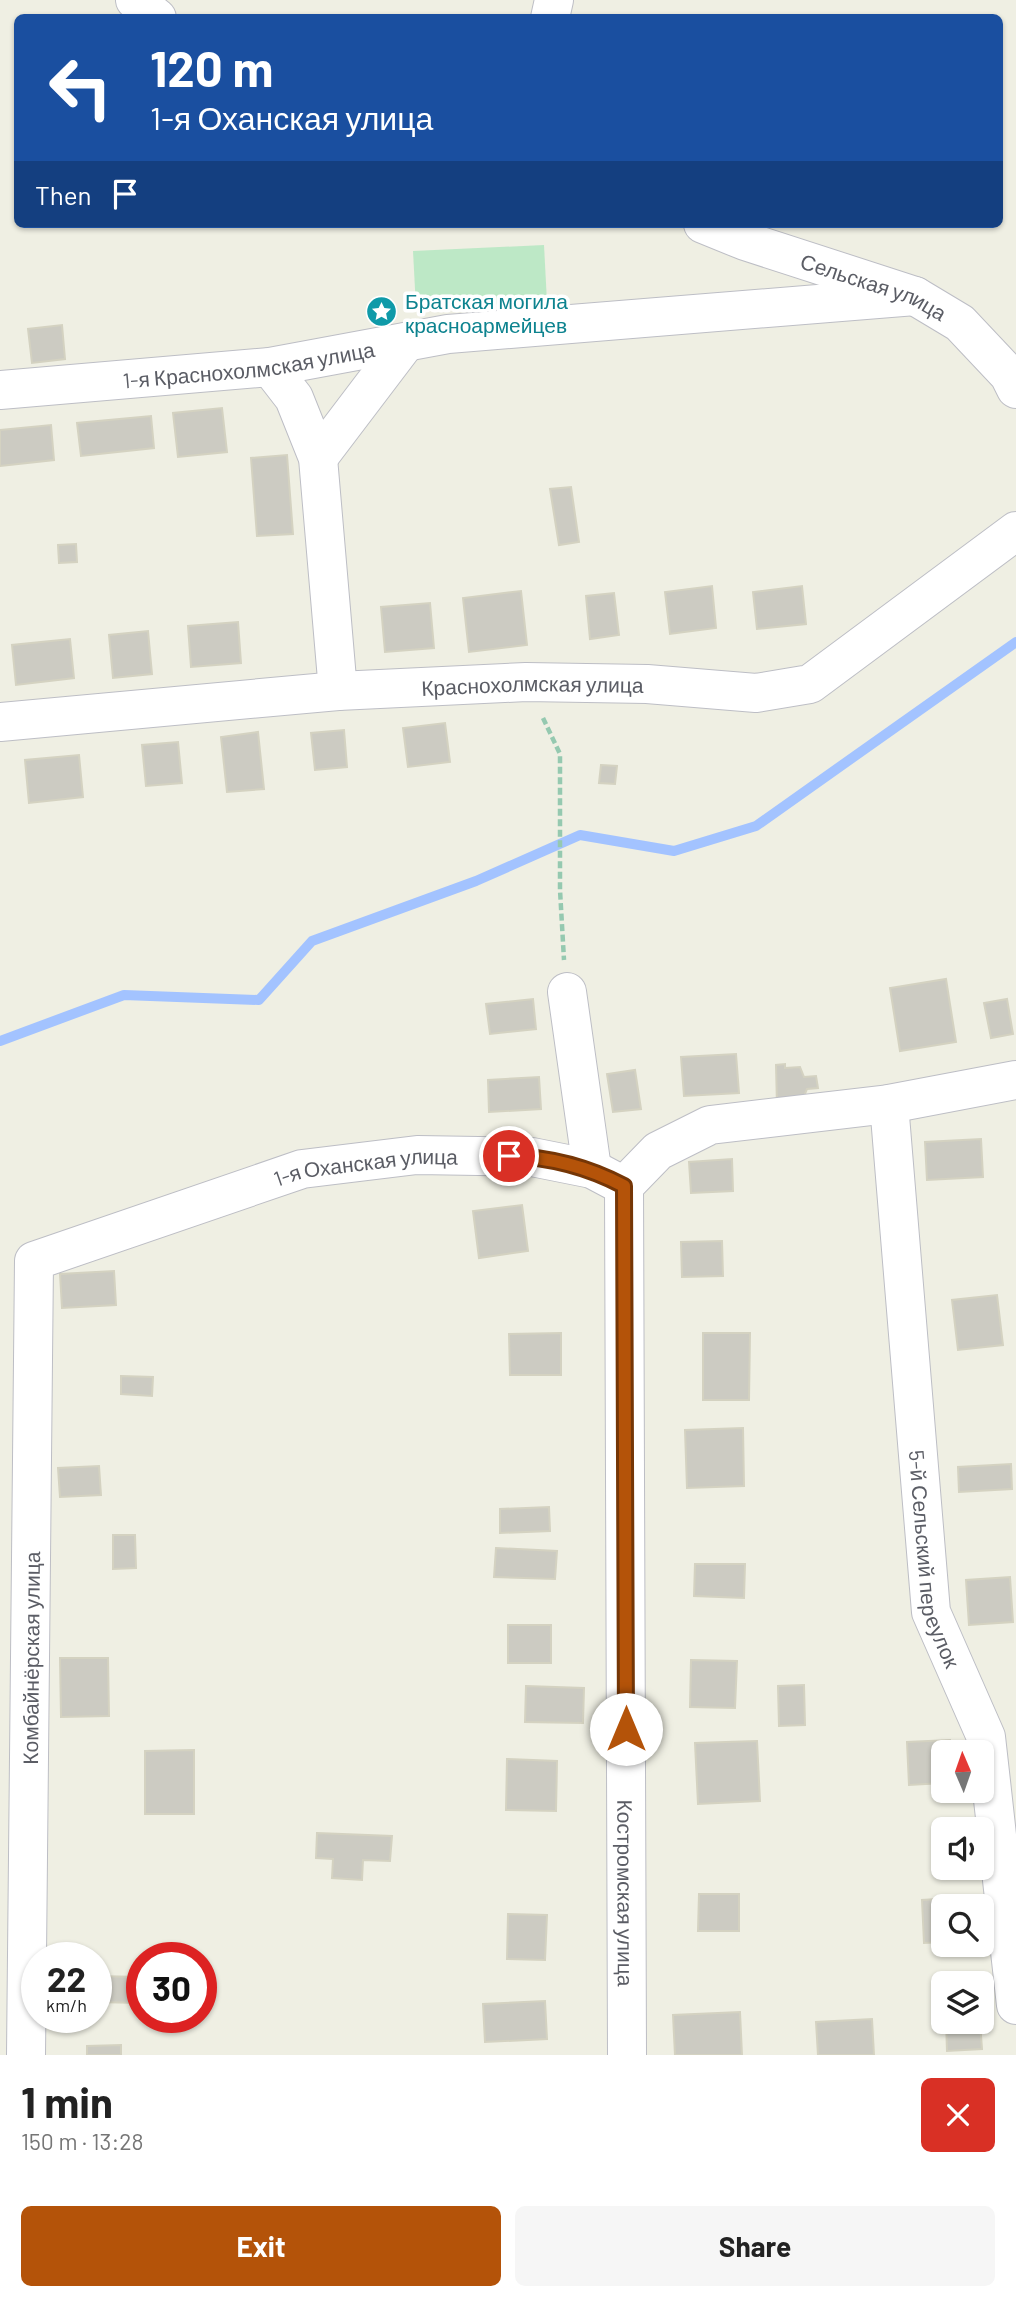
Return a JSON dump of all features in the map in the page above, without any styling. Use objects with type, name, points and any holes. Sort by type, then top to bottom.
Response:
[{"type":"street","points":[[135,0],[152,14]]},
{"type":"street","name":"Сельская улица","points":[[713,228],[915,296],[960,323],[1009,375],[1016,389]]},
{"type":"street","name":"1-я Краснохолмская улица","points":[[0,390],[270,367],[448,334],[915,296]]},
{"type":"street","points":[[318,458],[406,342]]},
{"type":"street","points":[[270,367],[293,398],[318,458],[338,691]]},
{"type":"street","name":"Краснохолмская улица","points":[[0,722],[338,691],[526,682],[648,684],[756,693],[810,684],[1016,531]]},
{"type":"street","name":"Костромская улица","points":[[566,992],[608,1177],[627,2055]]},
{"type":"street","points":[[608,1177],[710,1125],[889,1104],[1016,1080]]},
{"type":"street","name":"5-й Сельский переулок","points":[[889,1104],[931,1612],[986,1737],[1016,2005]]},
{"type":"street","name":"1-я Оханская улица","points":[[34,1261],[302,1169],[417,1155],[532,1157],[608,1177]]},
{"type":"street","name":"Комбайнёрская улица","points":[[26,2055],[34,1261]]},
{"type":"path","points":[[526,682],[560,754],[560,890],[566,992]]},
{"type":"green space","points":[[544,245],[547,302],[416,308],[413,251]]},
{"type":"building","points":[[62,325],[65,359],[32,363],[28,329]]},
{"type":"building","points":[[222,408],[227,452],[178,457],[173,413]]},
{"type":"building","points":[[151,416],[154,448],[81,456],[77,423]]},
{"type":"building","points":[[51,425],[54,460],[0,466],[0,430]]},
{"type":"building","points":[[287,455],[293,534],[257,536],[251,458]]},
{"type":"building","points":[[571,487],[579,542],[559,545],[550,489]]},
{"type":"building","points":[[76,544],[77,562],[59,563],[58,545]]},
{"type":"building","points":[[712,586],[716,628],[670,634],[665,592]]},
{"type":"building","points":[[802,586],[806,624],[757,629],[753,592]]},
{"type":"building","points":[[521,591],[527,645],[469,652],[463,598]]},
{"type":"building","points":[[614,593],[619,635],[590,639],[586,596]]},
{"type":"building","points":[[430,603],[434,648],[385,652],[381,607]]},
{"type":"building","points":[[238,622],[241,663],[191,667],[188,626]]},
{"type":"building","points":[[148,631],[152,674],[113,678],[109,635]]},
{"type":"building","points":[[70,639],[74,678],[16,685],[12,645]]},
{"type":"building","points":[[445,723],[450,762],[408,767],[403,728]]},
{"type":"building","points":[[344,730],[347,767],[315,770],[311,733]]},
{"type":"building","points":[[258,732],[264,789],[227,792],[221,737]]},
{"type":"building","points":[[178,742],[182,783],[146,786],[142,745]]},
{"type":"building","points":[[79,755],[83,797],[29,803],[25,760]]},
{"type":"building","points":[[601,765],[617,766],[615,784],[599,783]]},
{"type":"building","points":[[946,979],[956,1042],[900,1051],[890,988]]},
{"type":"building","points":[[533,999],[536,1029],[490,1034],[486,1004]]},
{"type":"building","points":[[1007,999],[1013,1034],[991,1038],[984,1003]]},
{"type":"building","points":[[736,1054],[739,1093],[684,1096],[681,1057]]},
{"type":"building","points":[[785,1064],[785,1068],[800,1067],[804,1077],[816,1076],[818,1088],[807,1089],[803,1099],[777,1106],[776,1065]]},
{"type":"building","points":[[635,1070],[641,1109],[613,1112],[607,1074]]},
{"type":"building","points":[[539,1077],[541,1109],[489,1112],[488,1080]]},
{"type":"building","points":[[981,1139],[983,1177],[927,1180],[925,1142]]},
{"type":"building","points":[[732,1159],[733,1191],[691,1193],[689,1162]]},
{"type":"building","points":[[522,1205],[528,1251],[479,1258],[473,1211]]},
{"type":"building","points":[[722,1241],[723,1276],[682,1277],[681,1242]]},
{"type":"building","points":[[114,1271],[116,1305],[62,1308],[60,1274]]},
{"type":"building","points":[[997,1295],[1003,1345],[958,1350],[952,1300]]},
{"type":"building","points":[[561,1333],[561,1375],[510,1375],[509,1334]]},
{"type":"building","points":[[703,1333],[750,1333],[749,1400],[703,1400]]},
{"type":"building","points":[[121,1376],[153,1377],[152,1396],[121,1394]]},
{"type":"building","points":[[743,1428],[744,1486],[687,1488],[685,1430]]},
{"type":"building","points":[[1011,1464],[1012,1489],[959,1492],[958,1467]]},
{"type":"building","points":[[99,1466],[101,1495],[60,1497],[58,1468]]},
{"type":"building","points":[[549,1507],[550,1531],[500,1533],[500,1509]]},
{"type":"building","points":[[113,1535],[135,1535],[136,1568],[113,1569]]},
{"type":"building","points":[[496,1548],[557,1551],[555,1579],[494,1577]]},
{"type":"building","points":[[695,1564],[745,1564],[744,1598],[694,1596]]},
{"type":"building","points":[[1010,1577],[1013,1622],[969,1625],[966,1580]]},
{"type":"building","points":[[508,1625],[551,1625],[551,1663],[508,1663]]},
{"type":"building","points":[[60,1658],[108,1658],[109,1716],[61,1717]]},
{"type":"building","points":[[691,1660],[737,1661],[735,1708],[690,1707]]},
{"type":"building","points":[[804,1685],[805,1725],[779,1726],[778,1686]]},
{"type":"building","points":[[526,1686],[584,1688],[583,1723],[525,1722]]},
{"type":"building","points":[[757,1741],[760,1801],[698,1804],[695,1743]]},
{"type":"building","points":[[931,1741],[931,1784],[909,1785],[907,1742]]},
{"type":"building","points":[[194,1750],[194,1814],[145,1814],[145,1751]]},
{"type":"building","points":[[507,1759],[557,1761],[556,1811],[506,1810]]},
{"type":"building","points":[[317,1833],[392,1836],[390,1861],[363,1860],[362,1880],[332,1878],[333,1859],[316,1858]]},
{"type":"building","points":[[699,1894],[739,1894],[739,1931],[698,1931]]},
{"type":"building","points":[[931,1899],[931,1943],[924,1943],[922,1900]]},
{"type":"building","points":[[508,1914],[547,1915],[545,1960],[507,1959]]},
{"type":"building","points":[[112,1976],[126,1977],[126,2003],[112,2002]]},
{"type":"building","points":[[545,2001],[547,2039],[485,2042],[483,2004]]},
{"type":"building","points":[[740,2012],[742,2055],[675,2055],[673,2015]]},
{"type":"building","points":[[872,2019],[874,2055],[818,2055],[816,2022]]},
{"type":"building","points":[[946,2034],[981,2034],[982,2049],[947,2051]]},
{"type":"building","points":[[121,2045],[121,2055],[87,2055],[87,2046]]},
{"type":"waterway","points":[[0,1041],[124,995],[259,1000],[312,941],[476,881],[580,835],[674,851],[756,826],[1016,642]]},
{"type":"place","name":"Братская могила красноармейцев","points":[[382,312]]},
{"type":"route","points":[[509,1156],[532,1157],[592,1169],[624,1186],[626,1729]]}]
